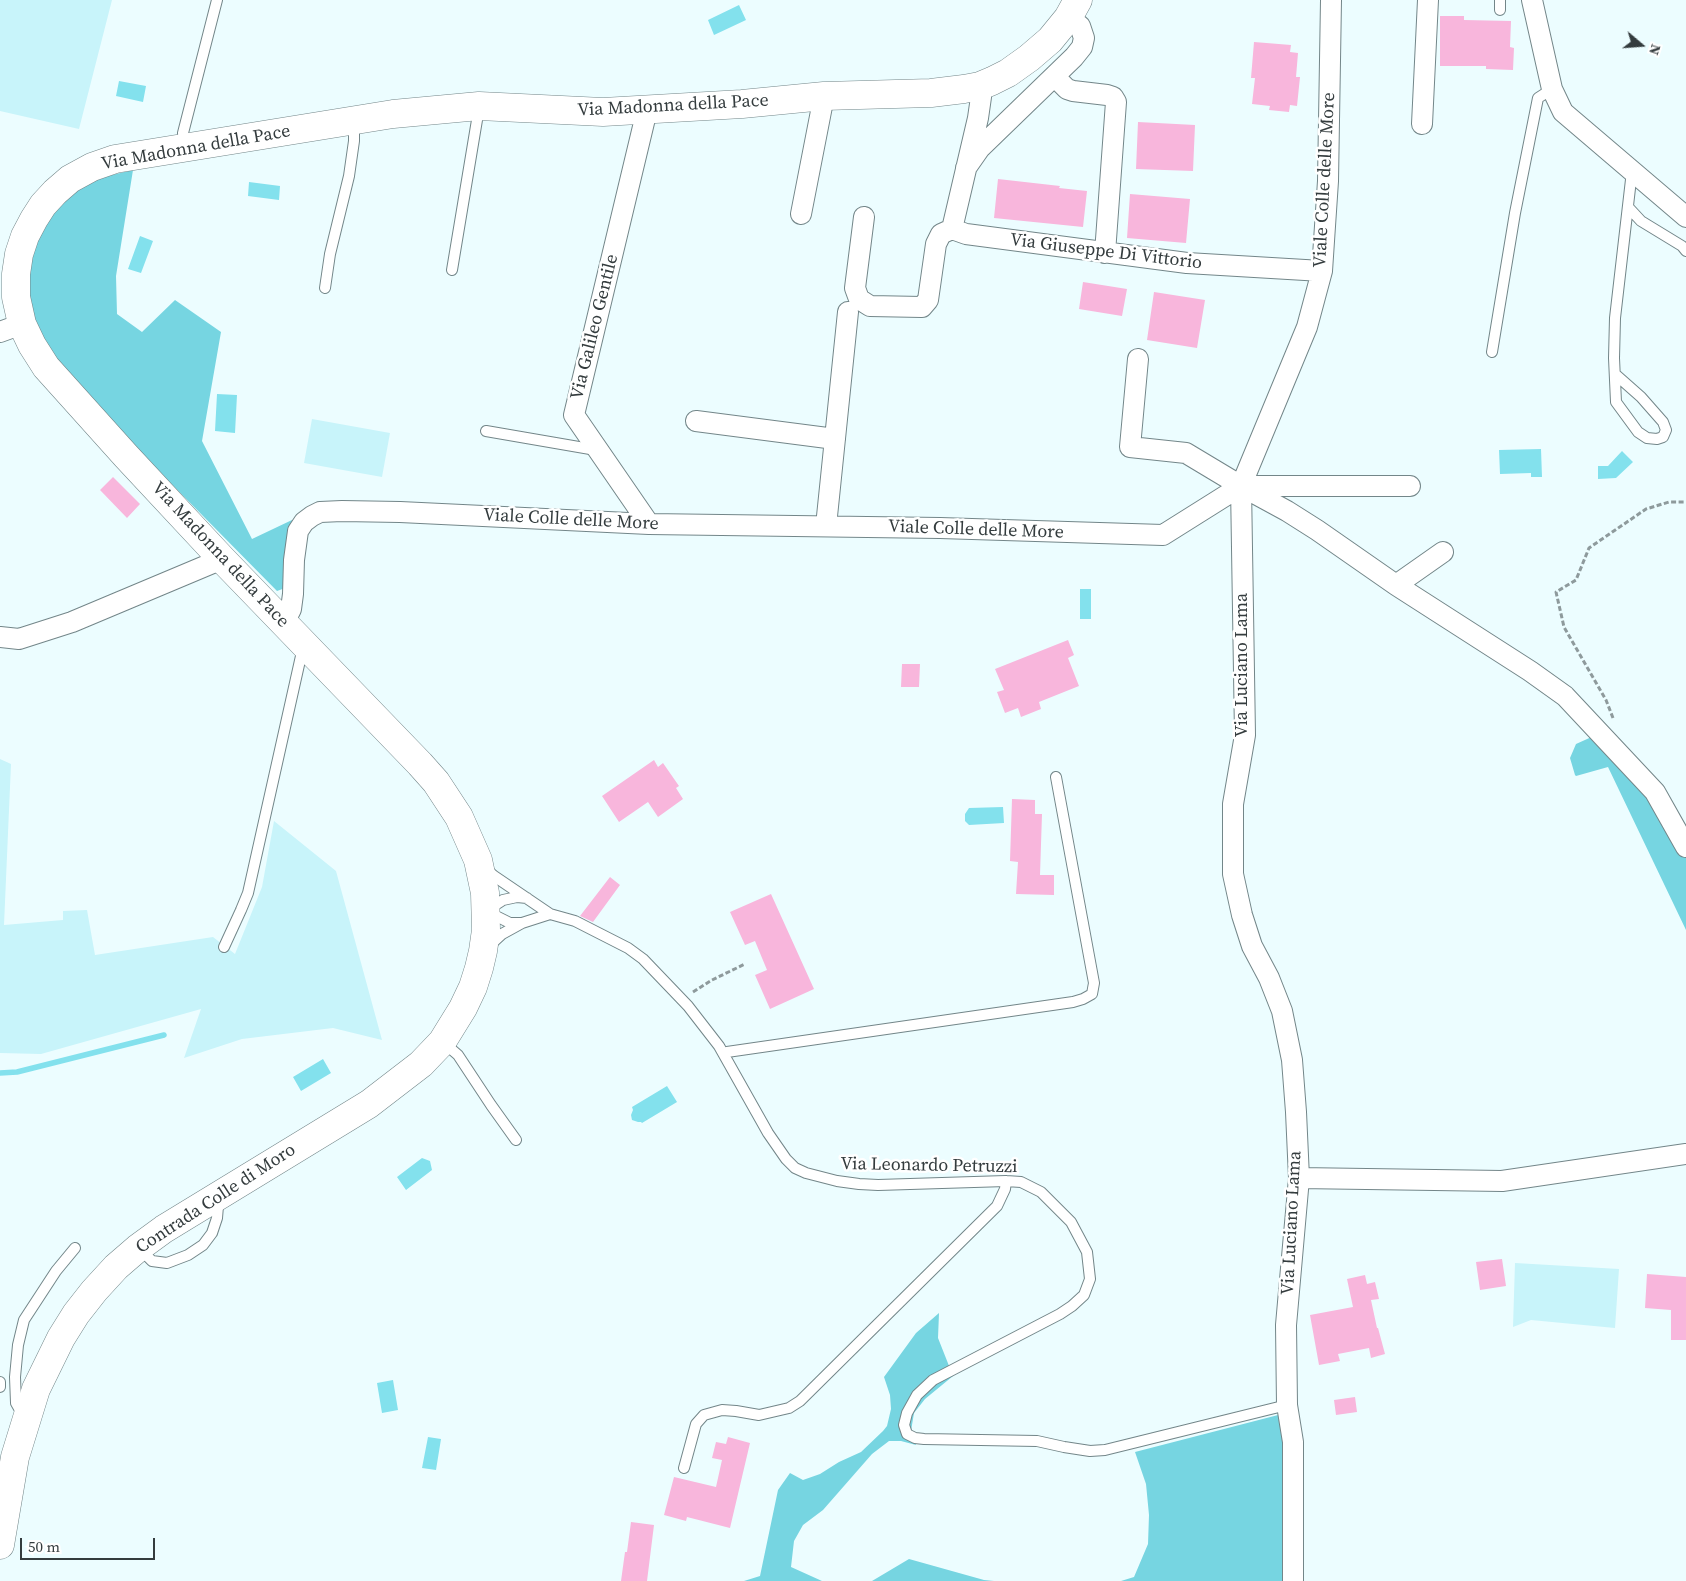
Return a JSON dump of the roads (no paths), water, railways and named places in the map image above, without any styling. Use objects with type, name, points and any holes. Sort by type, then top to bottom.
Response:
[{"type":"main road","name":"Via Madonna della Pace","points":[[473,987],[483,951],[486,911],[482,876],[478,860],[459,817],[436,782],[222,559],[46,367],[32,345],[11,328],[19,254],[25,236],[34,219],[55,192],[70,179],[92,167],[116,159],[394,114],[479,106],[603,112],[647,110],[742,104],[824,96],[931,94],[980,86],[1008,73],[1029,58],[1050,40],[1073,9]]},
{"type":"main road","name":"Contrada Colle di Moro","points":[[0,1545],[11,1456],[48,1362],[76,1314],[116,1267],[164,1228],[369,1104],[421,1064],[442,1042],[460,1014],[473,987]]},
{"type":"street","name":"Viale Colle delle More","points":[[284,624],[291,610],[298,532],[304,522],[320,512],[342,510],[400,512],[648,524],[826,526],[1163,536],[1241,486],[1307,327],[1322,271],[1328,181],[1331,0]]},
{"type":"street","points":[[1422,124],[1428,0]]},
{"type":"street","points":[[1532,0],[1552,89],[1563,112],[1686,217]]},
{"type":"street","points":[[966,168],[980,148],[1055,77],[1082,47],[1084,38],[1073,9]]},
{"type":"street","points":[[1055,77],[1067,89],[1107,94],[1113,97],[1116,102],[1104,253]]},
{"type":"street","points":[[864,218],[855,288],[858,299],[870,306],[922,307],[928,300],[936,244],[941,234],[952,229],[978,118],[981,97],[980,86]]},
{"type":"street","points":[[801,214],[824,96]]},
{"type":"street","name":"Via Galileo Gentile","points":[[647,110],[574,415],[648,524]]},
{"type":"street","name":"Via Giuseppe Di Vittorio","points":[[952,229],[966,234],[1187,264],[1322,271]]},
{"type":"street","points":[[826,526],[848,312]]},
{"type":"street","points":[[1138,359],[1130,447],[1186,453],[1310,525],[1396,585],[1523,666],[1565,696],[1655,792],[1686,847]]},
{"type":"street","points":[[696,422],[836,439]]},
{"type":"street","points":[[1241,486],[1410,486]]},
{"type":"street","name":"Via Luciano Lama","points":[[1241,486],[1245,735],[1232,804],[1233,874],[1242,915],[1252,946],[1269,978],[1282,1011],[1292,1060],[1299,1178],[1286,1325],[1287,1405],[1293,1442],[1293,1581]]},
{"type":"street","points":[[1396,585],[1443,552]]},
{"type":"street","points":[[0,637],[19,639],[72,622],[222,559]]},
{"type":"street","points":[[1299,1178],[1502,1181],[1686,1154]]},
{"type":"lane","points":[[184,149],[183,132],[217,0]]},
{"type":"lane","points":[[1492,352],[1515,213],[1538,98],[1552,89]]},
{"type":"lane","points":[[452,270],[479,106]]},
{"type":"lane","points":[[325,288],[330,254],[349,176],[354,141],[354,120]]},
{"type":"lane","points":[[1615,374],[1641,396],[1663,422],[1666,430],[1663,437],[1657,439],[1648,438],[1638,432],[1616,402],[1615,374],[1615,318],[1632,171]]},
{"type":"lane","points":[[1628,207],[1641,221],[1682,246],[1686,251]]},
{"type":"lane","points":[[486,431],[598,450]]},
{"type":"lane","points":[[224,947],[248,893],[304,644]]},
{"type":"lane","points":[[724,1054],[1073,1002],[1092,994],[1094,984],[1056,777]]},
{"type":"lane","name":"Via Leonardo Petruzzi","points":[[478,860],[494,876],[550,914],[575,922],[628,948],[643,959],[682,1000],[724,1054],[768,1133],[786,1159],[795,1168],[806,1173],[837,1181],[859,1184],[1021,1182],[1041,1192],[1071,1222],[1087,1252],[1090,1279],[1084,1295],[1072,1306],[933,1380],[917,1396],[907,1413],[904,1425],[907,1434],[914,1438],[924,1439],[1037,1441],[1064,1448],[1090,1451],[1105,1450],[1287,1405]]},
{"type":"lane","points":[[486,911],[503,900],[517,897],[527,898]]},
{"type":"lane","points":[[486,911],[510,923],[522,923]]},
{"type":"lane","points":[[483,951],[502,934],[522,923],[550,914]]},
{"type":"lane","points":[[442,1042],[458,1055],[516,1140]]},
{"type":"lane","points":[[684,1468],[696,1424],[704,1414],[722,1410],[736,1410],[759,1415],[789,1408],[800,1401],[997,1206],[1006,1189],[1006,1181]]},
{"type":"lane","points":[[26,1420],[16,1403],[15,1377],[18,1345],[24,1320],[56,1271],[75,1248]]},
{"type":"lane","points":[[0,1382],[0,1387]]},
{"type":"waterway","points":[[0,1073],[17,1072],[164,1035]]}]
